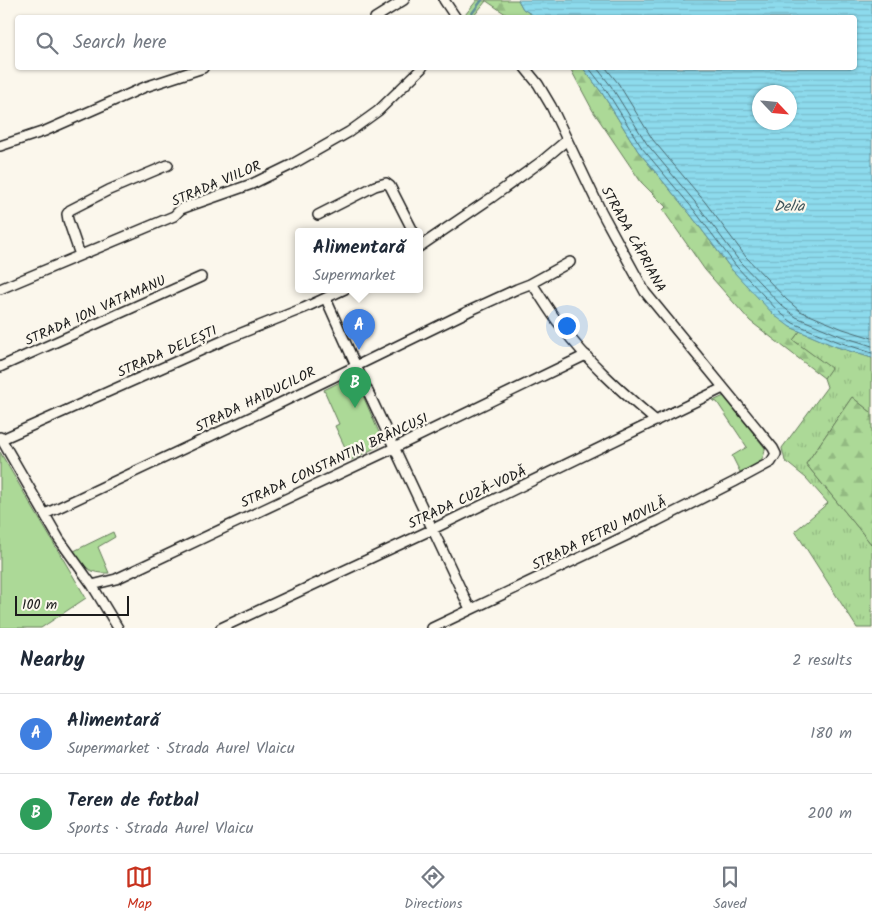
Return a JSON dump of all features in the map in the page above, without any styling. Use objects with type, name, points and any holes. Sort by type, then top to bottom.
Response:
[{"type":"street","points":[[380,15],[404,0]]},
{"type":"street","points":[[444,0],[454,15]]},
{"type":"street","points":[[0,146],[45,131],[145,87],[197,70]]},
{"type":"street","name":"STRADA VIILOR","points":[[0,289],[174,216],[181,209],[252,184],[291,164],[364,122],[387,103],[420,70]]},
{"type":"street","name":"STRADA CĂPRIANA","points":[[527,70],[538,84],[551,106],[611,230],[645,292],[774,448],[776,457]]},
{"type":"street","points":[[423,242],[491,198],[542,161],[566,140]]},
{"type":"street","points":[[80,255],[68,220],[67,214],[70,210],[109,190],[168,165]]},
{"type":"street","points":[[318,215],[375,186],[386,183],[390,186],[411,228]]},
{"type":"street","name":"STRADA HAIDUCILOR","points":[[45,514],[469,311],[530,284],[570,262]]},
{"type":"street","name":"STRADA ION VATAMANU","points":[[0,367],[201,277]]},
{"type":"street","points":[[530,284],[535,288],[560,325],[586,355],[621,391],[656,421]]},
{"type":"street","name":"STRADA DELEȘTI","points":[[1,438],[229,338],[285,317],[336,293]]},
{"type":"street","points":[[326,298],[470,609]]},
{"type":"street","name":"STRADA CONSTANTIN BRÂNCUŞI","points":[[92,585],[116,579],[586,355]]},
{"type":"street","name":"STRADA CUZĂ-VODĂ","points":[[221,628],[432,529],[724,388]]},
{"type":"street","points":[[1,438],[59,539],[92,585],[118,628]]},
{"type":"street","name":"STRADA PETRU MOVILĂ","points":[[432,628],[664,517],[771,462],[776,457]]},
{"type":"green space","points":[[477,0],[486,1],[475,15],[465,15]]},
{"type":"green space","points":[[485,0],[518,0],[523,9],[533,15],[507,15]]},
{"type":"green space","points":[[571,70],[585,70],[602,93],[638,151],[690,214],[732,270],[790,327],[800,331],[793,340],[831,368],[824,378],[750,321],[705,270],[663,210],[666,207],[641,182],[593,111]]},
{"type":"green space","points":[[800,331],[837,347],[872,358],[872,413],[852,397],[806,464],[872,545],[872,628],[857,628],[795,531],[828,503],[806,478],[785,461],[782,448],[827,387],[824,378],[830,368],[793,340]]},
{"type":"green space","points":[[354,375],[381,437],[379,446],[351,460],[335,426],[339,424],[324,390]]},
{"type":"green space","points":[[724,396],[765,448],[760,461],[740,472],[732,456],[747,447],[717,402],[713,401]]},
{"type":"green space","points":[[852,397],[872,413],[872,545],[806,464]]},
{"type":"green space","points":[[0,452],[86,598],[41,628],[0,628]]},
{"type":"green space","points":[[113,532],[115,537],[98,547],[109,573],[92,571],[74,551]]},
{"type":"water","name":"Delia","points":[[518,0],[872,0],[872,358],[837,347],[790,327],[774,315],[732,270],[690,214],[638,151],[602,93],[585,70],[857,70],[857,15],[533,15],[523,9]]},
{"type":"waterway","points":[[471,15],[482,0]]},
{"type":"place","name":"Alimentară","points":[[359,350]]},
{"type":"place","name":"Teren de fotbal","points":[[355,408]]}]
